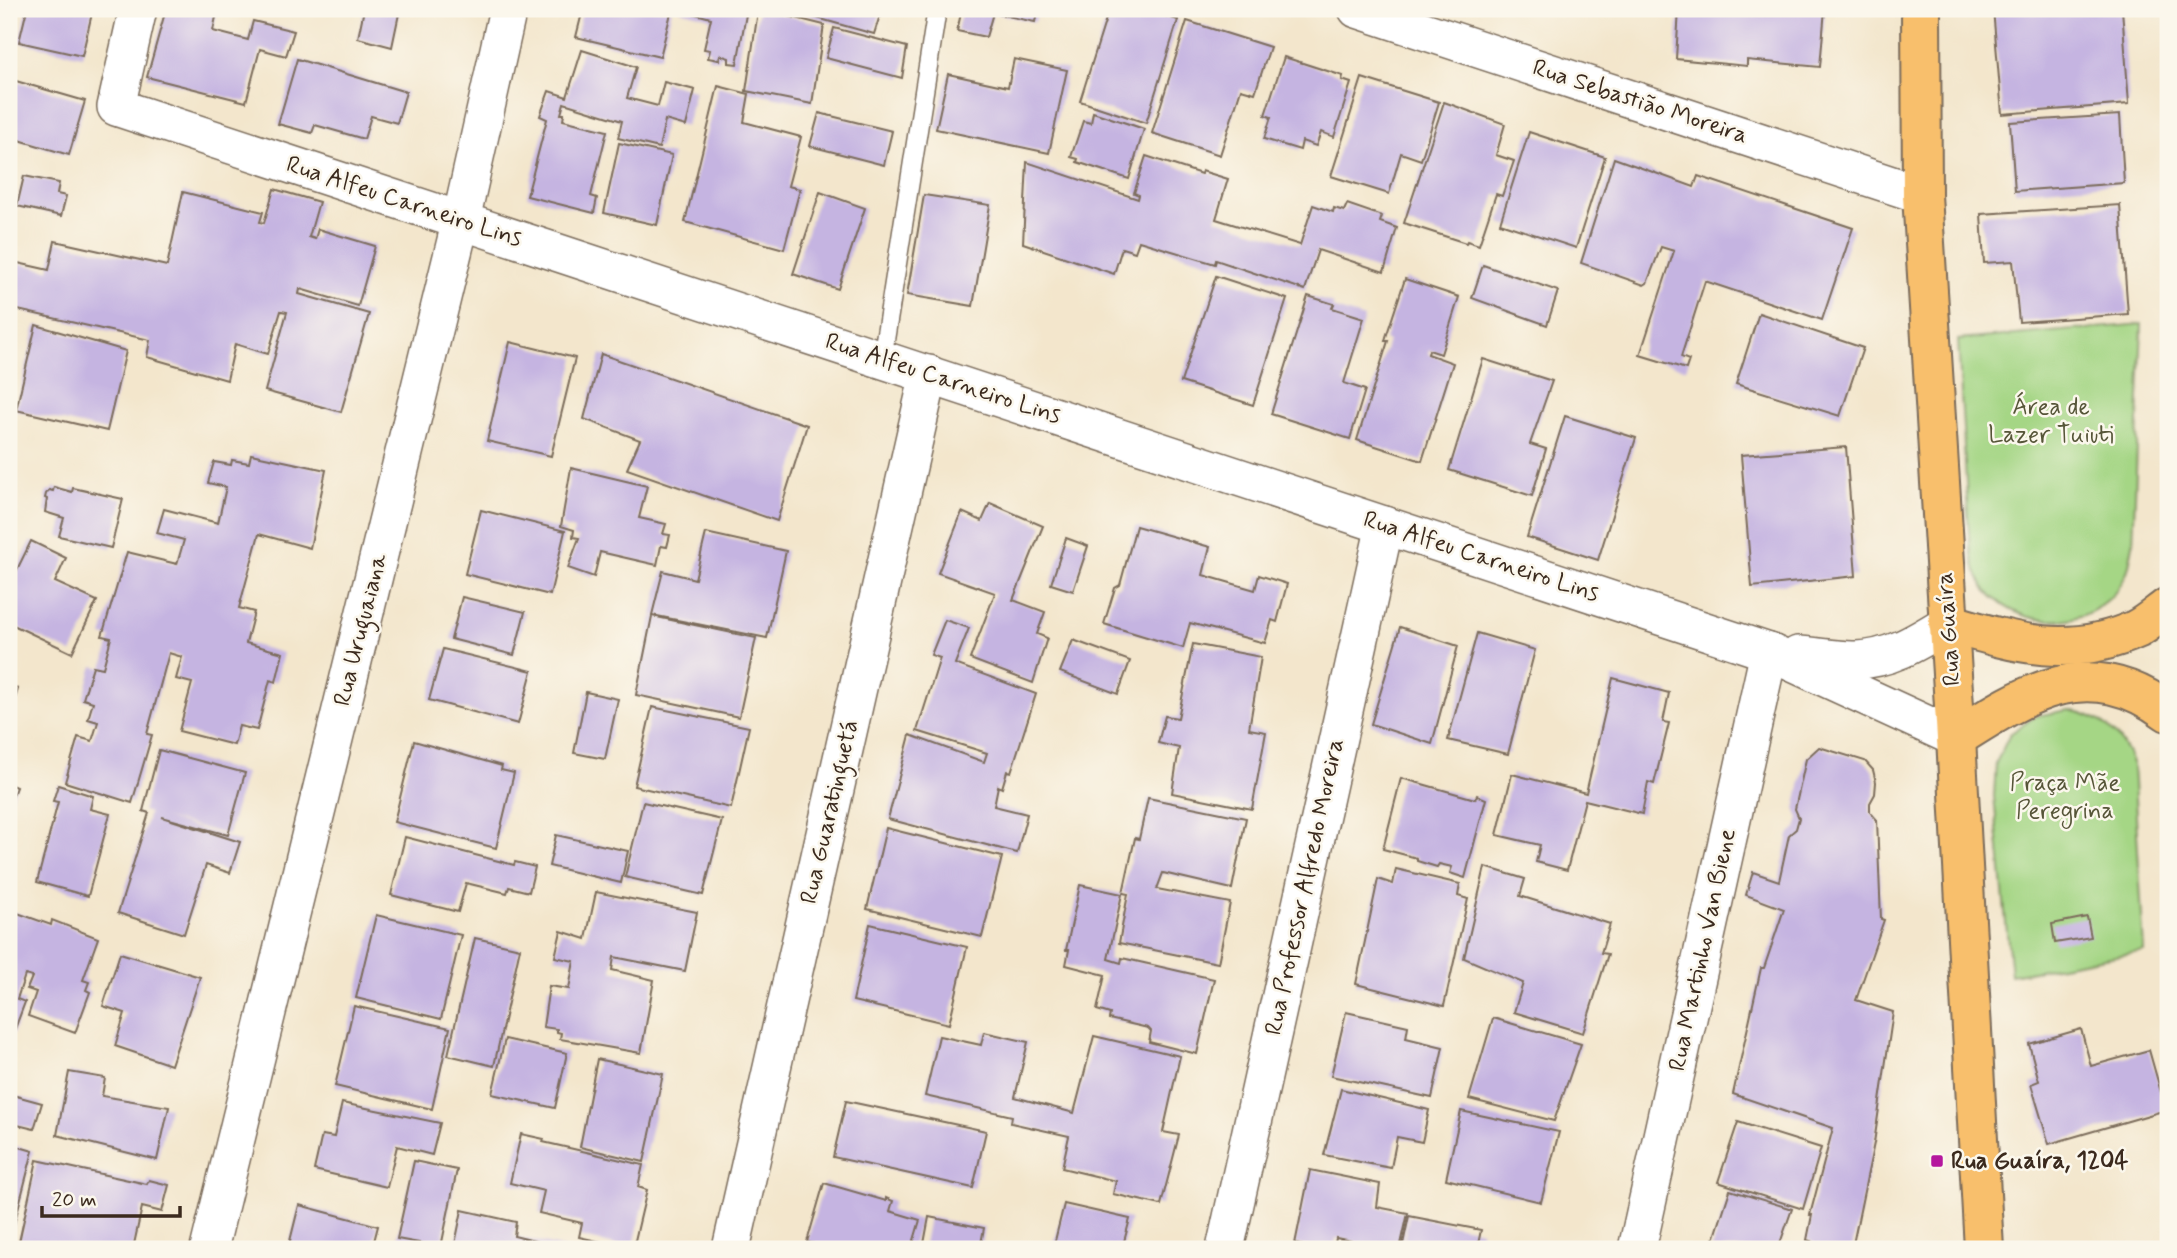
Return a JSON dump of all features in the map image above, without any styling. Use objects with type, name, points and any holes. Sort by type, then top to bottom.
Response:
[{"type":"main road","name":"Rua Guaíra","points":[[1920,9],[1922,195],[1984,1249]]},
{"type":"main road","points":[[1948,623],[2020,642],[2060,648],[2101,643],[2139,628],[2168,607]]},
{"type":"main road","points":[[1956,738],[2019,700],[2051,686],[2085,682],[2119,685],[2151,699],[2168,712]]},
{"type":"street","name":"Rua Alfeu Carneiro Lins","points":[[138,9],[116,107],[1769,652],[1956,738]]},
{"type":"street","name":"Rua Uruguaiana","points":[[209,1249],[461,220],[508,9]]},
{"type":"street","name":"Rua Sebastião Moreira","points":[[1357,9],[1922,195]]},
{"type":"street","name":"Rua Guaratinguetá","points":[[732,1249],[929,374]]},
{"type":"street","name":"Rua Professor Alfredo Moreira","points":[[1224,1249],[1384,525]]},
{"type":"street","name":"Rua Alfeu Carneiro Lins","points":[[1769,652],[1855,660],[1885,655],[1912,645],[1948,623]]},
{"type":"street","name":"Rua Martinho Van Biene","points":[[1637,1249],[1769,652]]},
{"type":"lane","points":[[882,359],[937,9]]},
{"type":"green space","name":"Área de Lazer Tuiuti","points":[[2142,324],[2133,545],[2127,572],[2116,591],[2101,606],[2083,615],[2063,620],[2042,620],[2022,615],[2003,605],[1987,591],[1972,557],[1958,340]]},
{"type":"green space","name":"Praça Mãe Peregrina","points":[[2068,710],[2091,716],[2109,728],[2123,744],[2133,765],[2144,951],[2011,975],[1994,796],[1996,763],[2010,734],[2036,716]]},
{"type":"building","points":[[27,9],[93,9],[82,56],[19,42]]},
{"type":"building","points":[[166,9],[206,9],[217,12],[213,31],[248,40],[253,21],[294,31],[286,56],[260,49],[246,102],[147,77]]},
{"type":"building","points":[[364,9],[400,9],[392,47],[358,38]]},
{"type":"building","points":[[583,9],[672,9],[660,57],[576,37]]},
{"type":"building","points":[[676,9],[747,9],[737,64],[729,63],[729,58],[720,55],[719,60],[708,58],[710,50],[704,49],[711,18]]},
{"type":"building","points":[[785,9],[882,9],[874,34]]},
{"type":"building","points":[[962,9],[1038,9],[1035,22],[993,13],[986,37],[957,31]]},
{"type":"building","points":[[1109,9],[1143,9],[1178,20],[1146,123],[1080,101]]},
{"type":"building","points":[[1679,9],[1825,9],[1820,67],[1747,60],[1747,66],[1676,59]]},
{"type":"building","points":[[1993,9],[2122,9],[2129,104],[2002,114]]},
{"type":"building","points":[[758,11],[824,25],[812,104],[746,91]]},
{"type":"building","points":[[1187,21],[1270,47],[1255,93],[1241,89],[1220,155],[1152,133]]},
{"type":"building","points":[[834,28],[907,47],[902,78],[826,58]]},
{"type":"building","points":[[582,50],[636,67],[627,98],[658,106],[664,82],[695,90],[686,126],[665,120],[659,148],[618,138],[622,121],[564,103],[561,114],[564,114],[563,120],[607,131],[591,196],[597,198],[594,213],[527,196],[547,119],[540,116],[549,91],[567,97]]},
{"type":"building","points":[[1284,57],[1343,76],[1342,80],[1351,83],[1334,137],[1321,132],[1316,146],[1302,141],[1300,150],[1264,139],[1271,117],[1265,115]]},
{"type":"building","points":[[297,59],[406,92],[397,123],[371,116],[364,139],[315,125],[312,133],[278,124]]},
{"type":"building","points":[[1014,59],[1067,70],[1049,153],[936,129],[948,74],[1008,87]]},
{"type":"building","points":[[1362,78],[1439,102],[1421,160],[1401,153],[1389,194],[1331,176]]},
{"type":"building","points":[[9,79],[85,101],[69,155],[9,137]]},
{"type":"building","points":[[718,86],[749,94],[744,122],[801,137],[788,186],[800,189],[784,249],[685,222]]},
{"type":"building","points":[[1444,102],[1505,124],[1496,155],[1514,161],[1502,196],[1496,194],[1479,245],[1404,223]]},
{"type":"building","points":[[1093,112],[1144,129],[1129,179],[1077,162],[1078,159],[1071,157],[1083,121],[1091,123]]},
{"type":"building","points":[[819,113],[892,131],[884,165],[810,146]]},
{"type":"building","points":[[2120,115],[2124,183],[2015,191],[2010,122]]},
{"type":"building","points":[[1529,132],[1605,157],[1576,248],[1500,223]]},
{"type":"building","points":[[619,143],[672,155],[657,225],[604,213]]},
{"type":"building","points":[[1146,156],[1201,174],[1202,171],[1228,179],[1216,219],[1300,245],[1313,205],[1333,212],[1334,208],[1344,211],[1347,204],[1382,216],[1380,222],[1397,228],[1384,272],[1318,250],[1305,290],[1216,260],[1215,264],[1139,241],[1135,252],[1122,248],[1114,274],[1023,243],[1027,162],[1138,199],[1139,195],[1134,193]]},
{"type":"building","points":[[1614,158],[1694,187],[1698,176],[1853,228],[1822,320],[1705,281],[1681,357],[1689,360],[1686,369],[1640,355],[1674,251],[1661,247],[1644,285],[1581,263]]},
{"type":"building","points":[[24,176],[59,183],[57,194],[66,196],[61,216],[17,206]]},
{"type":"building","points":[[274,189],[319,202],[309,237],[315,239],[318,229],[375,246],[358,306],[300,289],[299,294],[369,314],[341,412],[265,391],[287,312],[281,311],[268,354],[235,344],[227,380],[147,357],[150,340],[9,308],[9,261],[49,270],[55,241],[167,266],[183,192],[263,212],[260,222],[264,223]]},
{"type":"building","points":[[820,192],[865,208],[838,289],[793,274]]},
{"type":"building","points":[[924,195],[990,205],[973,306],[907,295]]},
{"type":"building","points":[[2120,205],[2128,314],[2019,322],[2013,261],[1984,263],[1981,214]]},
{"type":"building","points":[[1483,265],[1558,291],[1547,325],[1472,298]]},
{"type":"building","points":[[1216,276],[1287,299],[1253,405],[1181,382]]},
{"type":"building","points":[[1405,279],[1459,297],[1441,354],[1429,350],[1428,354],[1453,363],[1422,461],[1357,440]]},
{"type":"building","points":[[1308,296],[1334,304],[1332,308],[1364,318],[1344,383],[1365,390],[1350,439],[1271,414]]},
{"type":"building","points":[[1759,313],[1863,348],[1840,416],[1736,384]]},
{"type":"building","points":[[36,325],[126,351],[107,431],[16,410]]},
{"type":"building","points":[[510,342],[575,358],[551,456],[487,441]]},
{"type":"building","points":[[601,354],[807,425],[777,521],[627,469],[640,440],[584,419]]},
{"type":"building","points":[[1483,359],[1552,381],[1530,444],[1546,449],[1532,496],[1449,470]]},
{"type":"building","points":[[1565,416],[1636,438],[1598,560],[1527,537]]},
{"type":"building","points":[[1846,447],[1856,576],[1752,587],[1741,455]]},
{"type":"building","points":[[251,454],[326,470],[310,548],[259,534],[239,608],[254,612],[246,643],[283,653],[276,682],[270,680],[257,730],[239,726],[234,745],[179,731],[192,683],[176,679],[182,657],[169,653],[147,734],[152,735],[132,803],[65,782],[78,737],[92,741],[98,722],[88,719],[93,702],[83,699],[93,666],[103,668],[111,638],[102,636],[127,552],[177,564],[184,540],[157,533],[164,509],[218,523],[226,487],[208,483],[214,462],[231,465],[232,460],[249,463]]},
{"type":"building","points":[[571,468],[647,486],[639,518],[666,524],[663,534],[670,535],[667,547],[661,546],[657,565],[600,552],[594,577],[568,568],[579,538],[573,537],[574,530],[561,526]]},
{"type":"building","points":[[54,487],[72,492],[73,488],[123,499],[111,548],[59,536],[64,518],[45,512],[46,494],[49,490],[53,491]]},
{"type":"building","points":[[990,503],[1043,526],[1013,600],[1045,612],[1037,634],[1047,638],[1033,683],[970,659],[995,593],[938,573],[962,512],[982,521]]},
{"type":"building","points":[[481,510],[565,531],[550,595],[465,574]]},
{"type":"building","points":[[1136,526],[1210,547],[1203,575],[1255,590],[1259,575],[1287,584],[1277,622],[1272,620],[1265,643],[1190,623],[1183,648],[1104,624],[1115,588],[1120,585]]},
{"type":"building","points":[[706,533],[786,551],[767,638],[652,615],[663,571],[695,579]]},
{"type":"building","points":[[1066,538],[1088,546],[1073,591],[1051,584]]},
{"type":"building","points":[[31,541],[66,558],[55,582],[97,601],[72,653],[9,623],[9,586]]},
{"type":"building","points":[[462,597],[525,612],[514,655],[451,639]]},
{"type":"building","points":[[652,616],[756,638],[739,717],[636,695]]},
{"type":"building","points":[[945,620],[969,628],[955,664],[1036,694],[1011,772],[1007,771],[1002,788],[998,786],[994,806],[1027,814],[1017,853],[888,819],[910,735],[984,762],[987,753],[917,731],[940,658],[931,655]]},
{"type":"building","points":[[1400,627],[1458,646],[1432,744],[1371,724]]},
{"type":"building","points":[[1477,633],[1535,650],[1508,754],[1448,740]]},
{"type":"building","points":[[1073,640],[1130,661],[1118,694],[1060,672]]},
{"type":"building","points":[[1193,644],[1261,657],[1249,729],[1266,732],[1252,809],[1172,793],[1179,748],[1158,743],[1165,716],[1178,718]]},
{"type":"building","points":[[443,649],[532,671],[518,724],[429,700]]},
{"type":"building","points":[[1613,678],[1669,693],[1663,722],[1669,723],[1654,784],[1648,782],[1642,814],[1585,800],[1567,870],[1536,862],[1540,845],[1497,835],[1512,774],[1586,793]]},
{"type":"building","points":[[9,686],[18,689],[10,717],[9,717]]},
{"type":"building","points":[[586,692],[618,699],[605,759],[574,753]]},
{"type":"building","points":[[652,707],[749,727],[731,808],[634,786]]},
{"type":"building","points":[[414,741],[502,766],[501,770],[514,773],[496,848],[394,822]]},
{"type":"building","points":[[1819,747],[1865,761],[1873,770],[1876,782],[1870,812],[1877,820],[1881,919],[1884,920],[1856,1000],[1893,1012],[1874,1143],[1852,1249],[1811,1249],[1813,1242],[1807,1240],[1810,1215],[1833,1128],[1733,1094],[1761,968],[1764,968],[1784,909],[1746,895],[1753,872],[1779,881],[1789,835],[1796,829],[1799,818],[1795,809],[1806,759]]},
{"type":"building","points":[[159,750],[245,773],[228,835],[162,817],[240,842],[230,873],[206,865],[184,934],[118,913],[149,813],[143,811]]},
{"type":"building","points":[[1401,778],[1475,799],[1477,795],[1486,799],[1465,878],[1450,873],[1452,867],[1439,864],[1437,867],[1417,861],[1417,858],[1383,849]]},
{"type":"building","points":[[9,784],[16,787],[9,806]]},
{"type":"building","points":[[58,785],[93,796],[90,809],[110,814],[88,896],[37,882],[58,802],[53,801]]},
{"type":"building","points":[[1148,798],[1246,818],[1232,889],[1163,873],[1157,889],[1230,903],[1218,963],[1119,943],[1128,894],[1123,893],[1135,838],[1139,839]]},
{"type":"building","points":[[643,802],[722,820],[703,895],[625,877]]},
{"type":"building","points":[[886,828],[1002,857],[982,937],[867,909]]},
{"type":"building","points":[[556,835],[628,851],[621,883],[549,866]]},
{"type":"building","points":[[405,837],[514,865],[515,862],[535,867],[529,892],[509,887],[507,893],[466,883],[458,912],[391,895]]},
{"type":"building","points":[[1485,867],[1525,879],[1520,896],[1610,924],[1601,953],[1608,954],[1583,1033],[1514,1012],[1523,983],[1464,958]]},
{"type":"building","points":[[1396,869],[1460,884],[1458,896],[1468,899],[1444,1006],[1356,984],[1378,879],[1393,884]]},
{"type":"building","points":[[1080,885],[1122,894],[1108,959],[1121,963],[1122,958],[1214,979],[1197,1054],[1149,1042],[1151,1031],[1148,1028],[1109,1019],[1110,1014],[1097,1010],[1105,975],[1066,965],[1069,950],[1066,950]]},
{"type":"building","points":[[596,892],[697,912],[685,971],[614,957],[612,970],[654,980],[641,1053],[560,1039],[561,1033],[557,1032],[557,1029],[543,1027],[549,986],[569,989],[574,961],[555,957],[561,931],[586,939]]},
{"type":"building","points":[[9,910],[51,925],[52,920],[98,938],[83,980],[89,982],[86,990],[90,992],[75,1033],[28,1016],[36,992],[27,989],[32,977],[25,975],[17,999],[25,1002],[13,1034],[9,1033]]},
{"type":"building","points":[[376,915],[461,935],[441,1019],[356,998]]},
{"type":"building","points":[[2087,917],[2091,937],[2055,943],[2052,924]]},
{"type":"building","points":[[870,924],[967,947],[949,1024],[853,1001]]},
{"type":"building","points":[[475,938],[520,948],[494,1066],[448,1055]]},
{"type":"building","points":[[120,953],[200,977],[171,1065],[115,1046],[125,1013],[103,1006]]},
{"type":"building","points":[[354,1006],[450,1028],[432,1109],[335,1086]]},
{"type":"building","points":[[1346,1012],[1408,1026],[1406,1038],[1443,1047],[1432,1098],[1331,1076]]},
{"type":"building","points":[[1493,1018],[1581,1044],[1554,1121],[1469,1099]]},
{"type":"building","points":[[2081,1029],[2091,1066],[2149,1050],[2166,1110],[2049,1144],[2031,1084],[2039,1081],[2029,1044]]},
{"type":"building","points":[[984,1032],[1028,1042],[1015,1097],[1074,1113],[1094,1036],[1180,1056],[1163,1132],[1179,1135],[1161,1205],[1113,1194],[1116,1181],[1062,1168],[1069,1136],[1011,1123],[1012,1116],[925,1096],[939,1036],[981,1045]]},
{"type":"building","points":[[505,1039],[567,1053],[555,1108],[492,1094]]},
{"type":"building","points":[[597,1059],[663,1074],[644,1162],[580,1147]]},
{"type":"building","points":[[69,1072],[105,1078],[102,1096],[169,1107],[157,1160],[57,1135]]},
{"type":"building","points":[[1341,1089],[1429,1110],[1422,1142],[1397,1137],[1391,1168],[1324,1155]]},
{"type":"building","points":[[9,1094],[42,1103],[34,1129],[9,1123]]},
{"type":"building","points":[[846,1101],[986,1131],[973,1188],[833,1157]]},
{"type":"building","points":[[342,1103],[440,1123],[432,1155],[397,1146],[387,1187],[314,1170],[322,1135],[334,1137]]},
{"type":"building","points":[[1461,1111],[1559,1132],[1541,1202],[1446,1179]]},
{"type":"building","points":[[1738,1122],[1821,1148],[1803,1209],[1718,1182]]},
{"type":"building","points":[[521,1134],[544,1139],[543,1142],[643,1165],[638,1187],[647,1190],[633,1249],[579,1237],[582,1223],[539,1213],[544,1191],[510,1183]]},
{"type":"building","points":[[9,1144],[33,1151],[10,1240],[9,1239]]},
{"type":"building","points":[[37,1160],[147,1184],[149,1180],[169,1185],[162,1212],[142,1207],[133,1249],[50,1249],[19,1242]]},
{"type":"building","points":[[414,1161],[457,1170],[441,1247],[397,1239]]},
{"type":"building","points":[[1310,1170],[1380,1184],[1377,1207],[1408,1213],[1400,1249],[1354,1249],[1356,1242],[1336,1238],[1334,1249],[1317,1249],[1295,1244]]},
{"type":"building","points":[[824,1183],[886,1201],[886,1198],[893,1201],[890,1211],[920,1220],[912,1247],[906,1245],[905,1249],[832,1249],[807,1242]]},
{"type":"building","points":[[1730,1190],[1792,1209],[1778,1249],[1711,1249]]},
{"type":"building","points":[[1064,1204],[1130,1219],[1122,1249],[1053,1249]]},
{"type":"building","points":[[299,1205],[378,1226],[372,1249],[288,1249]]},
{"type":"building","points":[[462,1210],[516,1222],[514,1236],[568,1249],[509,1249],[485,1244],[484,1249],[454,1249]]},
{"type":"building","points":[[1409,1216],[1481,1230],[1477,1249],[1402,1249]]},
{"type":"building","points":[[929,1217],[984,1228],[980,1249],[923,1249]]},
{"type":"place","name":"Rua Guaíra, 1204","points":[[1937,1161]]}]
